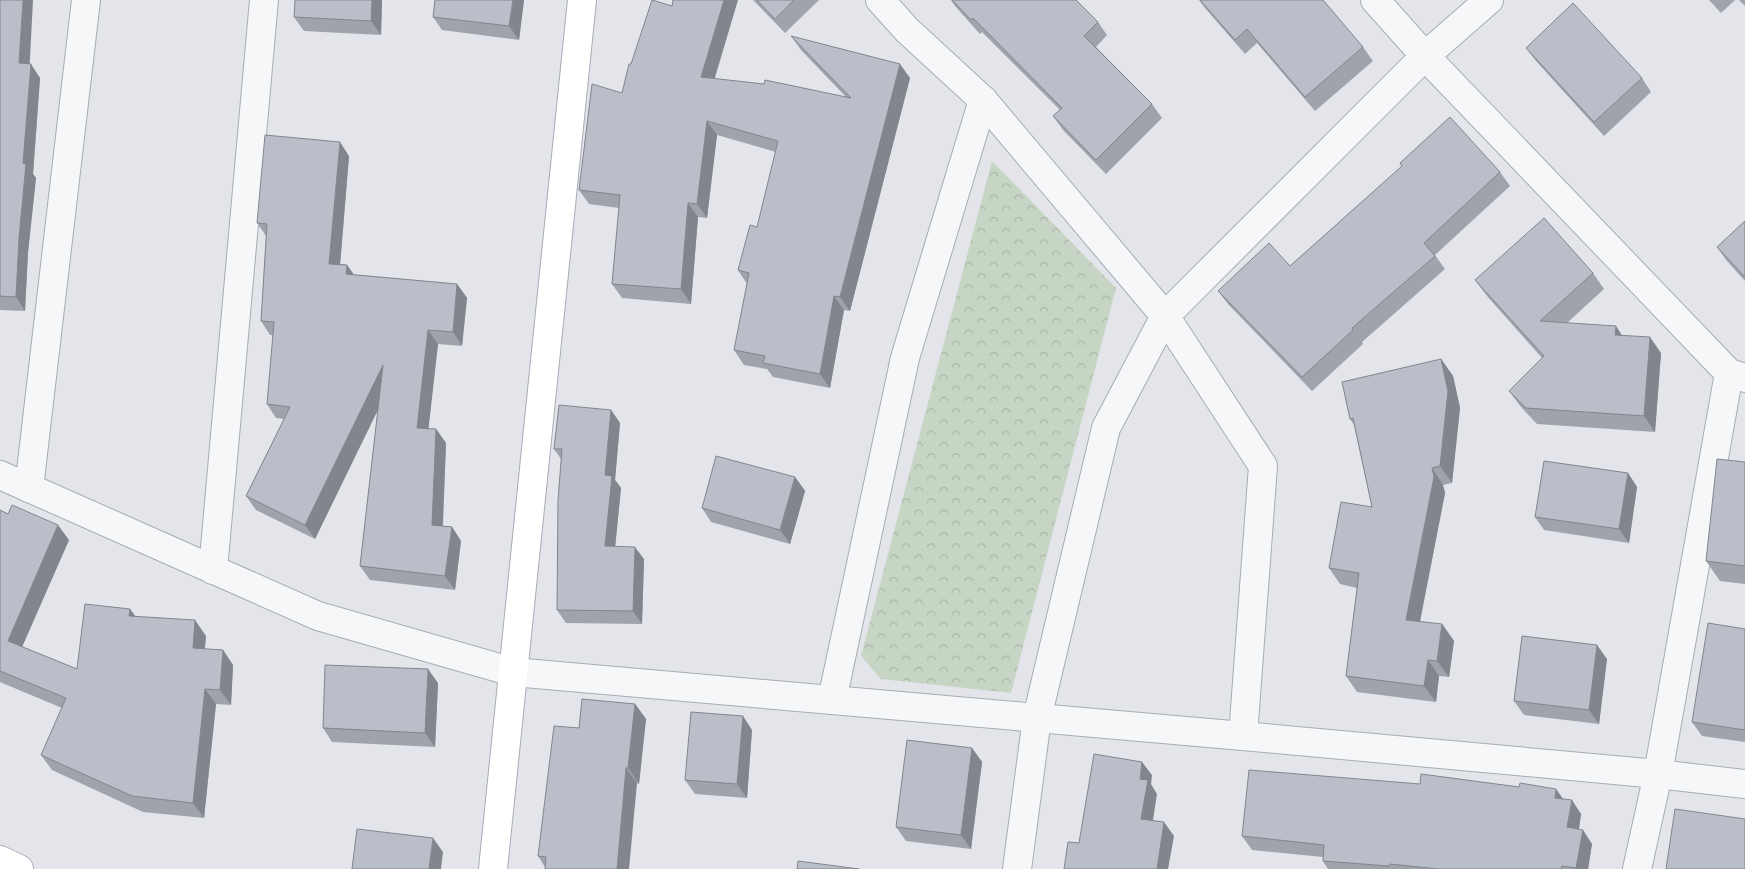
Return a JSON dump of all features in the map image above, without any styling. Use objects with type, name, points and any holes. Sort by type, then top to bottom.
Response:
[{"type":"street","points":[[29,488],[86,0]]},
{"type":"street","points":[[213,570],[264,0]]},
{"type":"street","points":[[493,869],[582,0]]},
{"type":"street","points":[[880,0],[907,30],[983,100],[1165,316],[1263,466],[1243,736]]},
{"type":"street","points":[[1376,0],[1425,56],[1737,376],[1658,774],[1637,869]]},
{"type":"street","points":[[1017,869],[1037,718],[1106,428],[1165,316],[1425,56],[1489,0]]},
{"type":"street","points":[[832,700],[905,358],[983,100]]},
{"type":"street","points":[[0,475],[318,616],[513,672],[1243,736],[1658,774],[1745,784]]},
{"type":"street","points":[[0,860],[19,869]]},
{"type":"green space","points":[[992,161],[1116,288],[1011,693],[881,679],[861,656]]},
{"type":"building","points":[[0,0],[23,0],[19,63],[31,64],[23,163],[26,164],[16,297],[0,296]]},
{"type":"building","points":[[295,0],[372,0],[371,21],[294,17]]},
{"type":"building","points":[[435,0],[513,0],[509,26],[433,17]]},
{"type":"building","points":[[652,0],[672,6],[673,0],[724,0],[701,77],[764,84],[765,80],[851,98],[791,36],[900,64],[840,297],[834,296],[820,374],[763,363],[765,356],[734,350],[749,273],[738,270],[750,225],[757,227],[778,141],[707,121],[697,204],[688,203],[681,289],[612,284],[620,195],[579,190],[592,84],[622,93],[629,64],[631,64]]},
{"type":"building","points":[[757,0],[794,0],[775,19]]},
{"type":"building","points":[[952,0],[1076,0],[1098,22],[1084,36],[1152,104],[1096,160],[1053,116],[1062,108],[973,18],[971,20]]},
{"type":"building","points":[[1200,0],[1323,0],[1363,47],[1305,97],[1247,29],[1235,40]]},
{"type":"building","points":[[1573,3],[1642,78],[1594,122],[1526,48]]},
{"type":"building","points":[[1450,117],[1500,172],[1424,243],[1435,256],[1352,328],[1353,330],[1302,377],[1218,291],[1269,243],[1290,266],[1402,166],[1400,163]]},
{"type":"building","points":[[265,135],[340,142],[329,264],[347,265],[346,274],[457,284],[453,332],[428,330],[417,428],[436,429],[432,525],[452,527],[445,576],[360,566],[383,365],[305,525],[246,496],[290,407],[267,404],[274,322],[261,321],[267,224],[257,223]]},
{"type":"building","points":[[1544,218],[1593,273],[1540,321],[1616,326],[1615,335],[1650,337],[1644,416],[1526,408],[1509,391],[1544,356],[1475,280]]},
{"type":"building","points":[[1745,221],[1745,277],[1717,247]]},
{"type":"building","points":[[1441,359],[1448,391],[1440,466],[1432,468],[1434,477],[1406,620],[1442,624],[1437,661],[1428,660],[1424,686],[1346,676],[1359,573],[1329,568],[1341,502],[1372,507],[1353,418],[1350,419],[1342,382]]},
{"type":"building","points":[[559,405],[611,410],[605,475],[612,476],[605,546],[635,547],[633,611],[557,610],[558,500],[562,449],[554,449]]},
{"type":"building","points":[[716,456],[795,477],[780,530],[702,508]]},
{"type":"building","points":[[1717,459],[1745,462],[1745,566],[1706,561]]},
{"type":"building","points":[[1544,461],[1628,473],[1619,529],[1535,517]]},
{"type":"building","points":[[12,505],[58,525],[8,641],[77,669],[85,604],[130,609],[129,616],[195,620],[193,648],[223,650],[220,690],[205,689],[193,803],[132,796],[41,755],[66,698],[0,671],[0,510],[8,514]]},
{"type":"building","points":[[1708,623],[1745,629],[1745,730],[1692,722]]},
{"type":"building","points":[[1522,636],[1597,645],[1589,710],[1514,701]]},
{"type":"building","points":[[325,665],[428,669],[425,733],[323,728]]},
{"type":"building","points":[[582,699],[635,704],[628,768],[626,768],[617,869],[545,869],[546,857],[538,856],[554,726],[579,728]]},
{"type":"building","points":[[691,712],[743,716],[737,784],[685,780]]},
{"type":"building","points":[[907,740],[972,748],[961,835],[896,827]]},
{"type":"building","points":[[1094,754],[1142,762],[1140,779],[1148,780],[1141,819],[1164,822],[1157,869],[1064,869],[1068,842],[1079,843]]},
{"type":"building","points":[[1249,770],[1420,784],[1421,774],[1519,787],[1520,783],[1556,789],[1555,798],[1572,800],[1567,827],[1583,830],[1576,868],[1562,866],[1561,869],[1438,869],[1390,864],[1389,866],[1323,861],[1324,845],[1242,836]]},
{"type":"building","points":[[1675,809],[1745,819],[1745,869],[1666,869]]},
{"type":"building","points":[[357,829],[433,838],[429,869],[352,869]]},
{"type":"building","points":[[798,861],[859,869],[797,869]]}]
